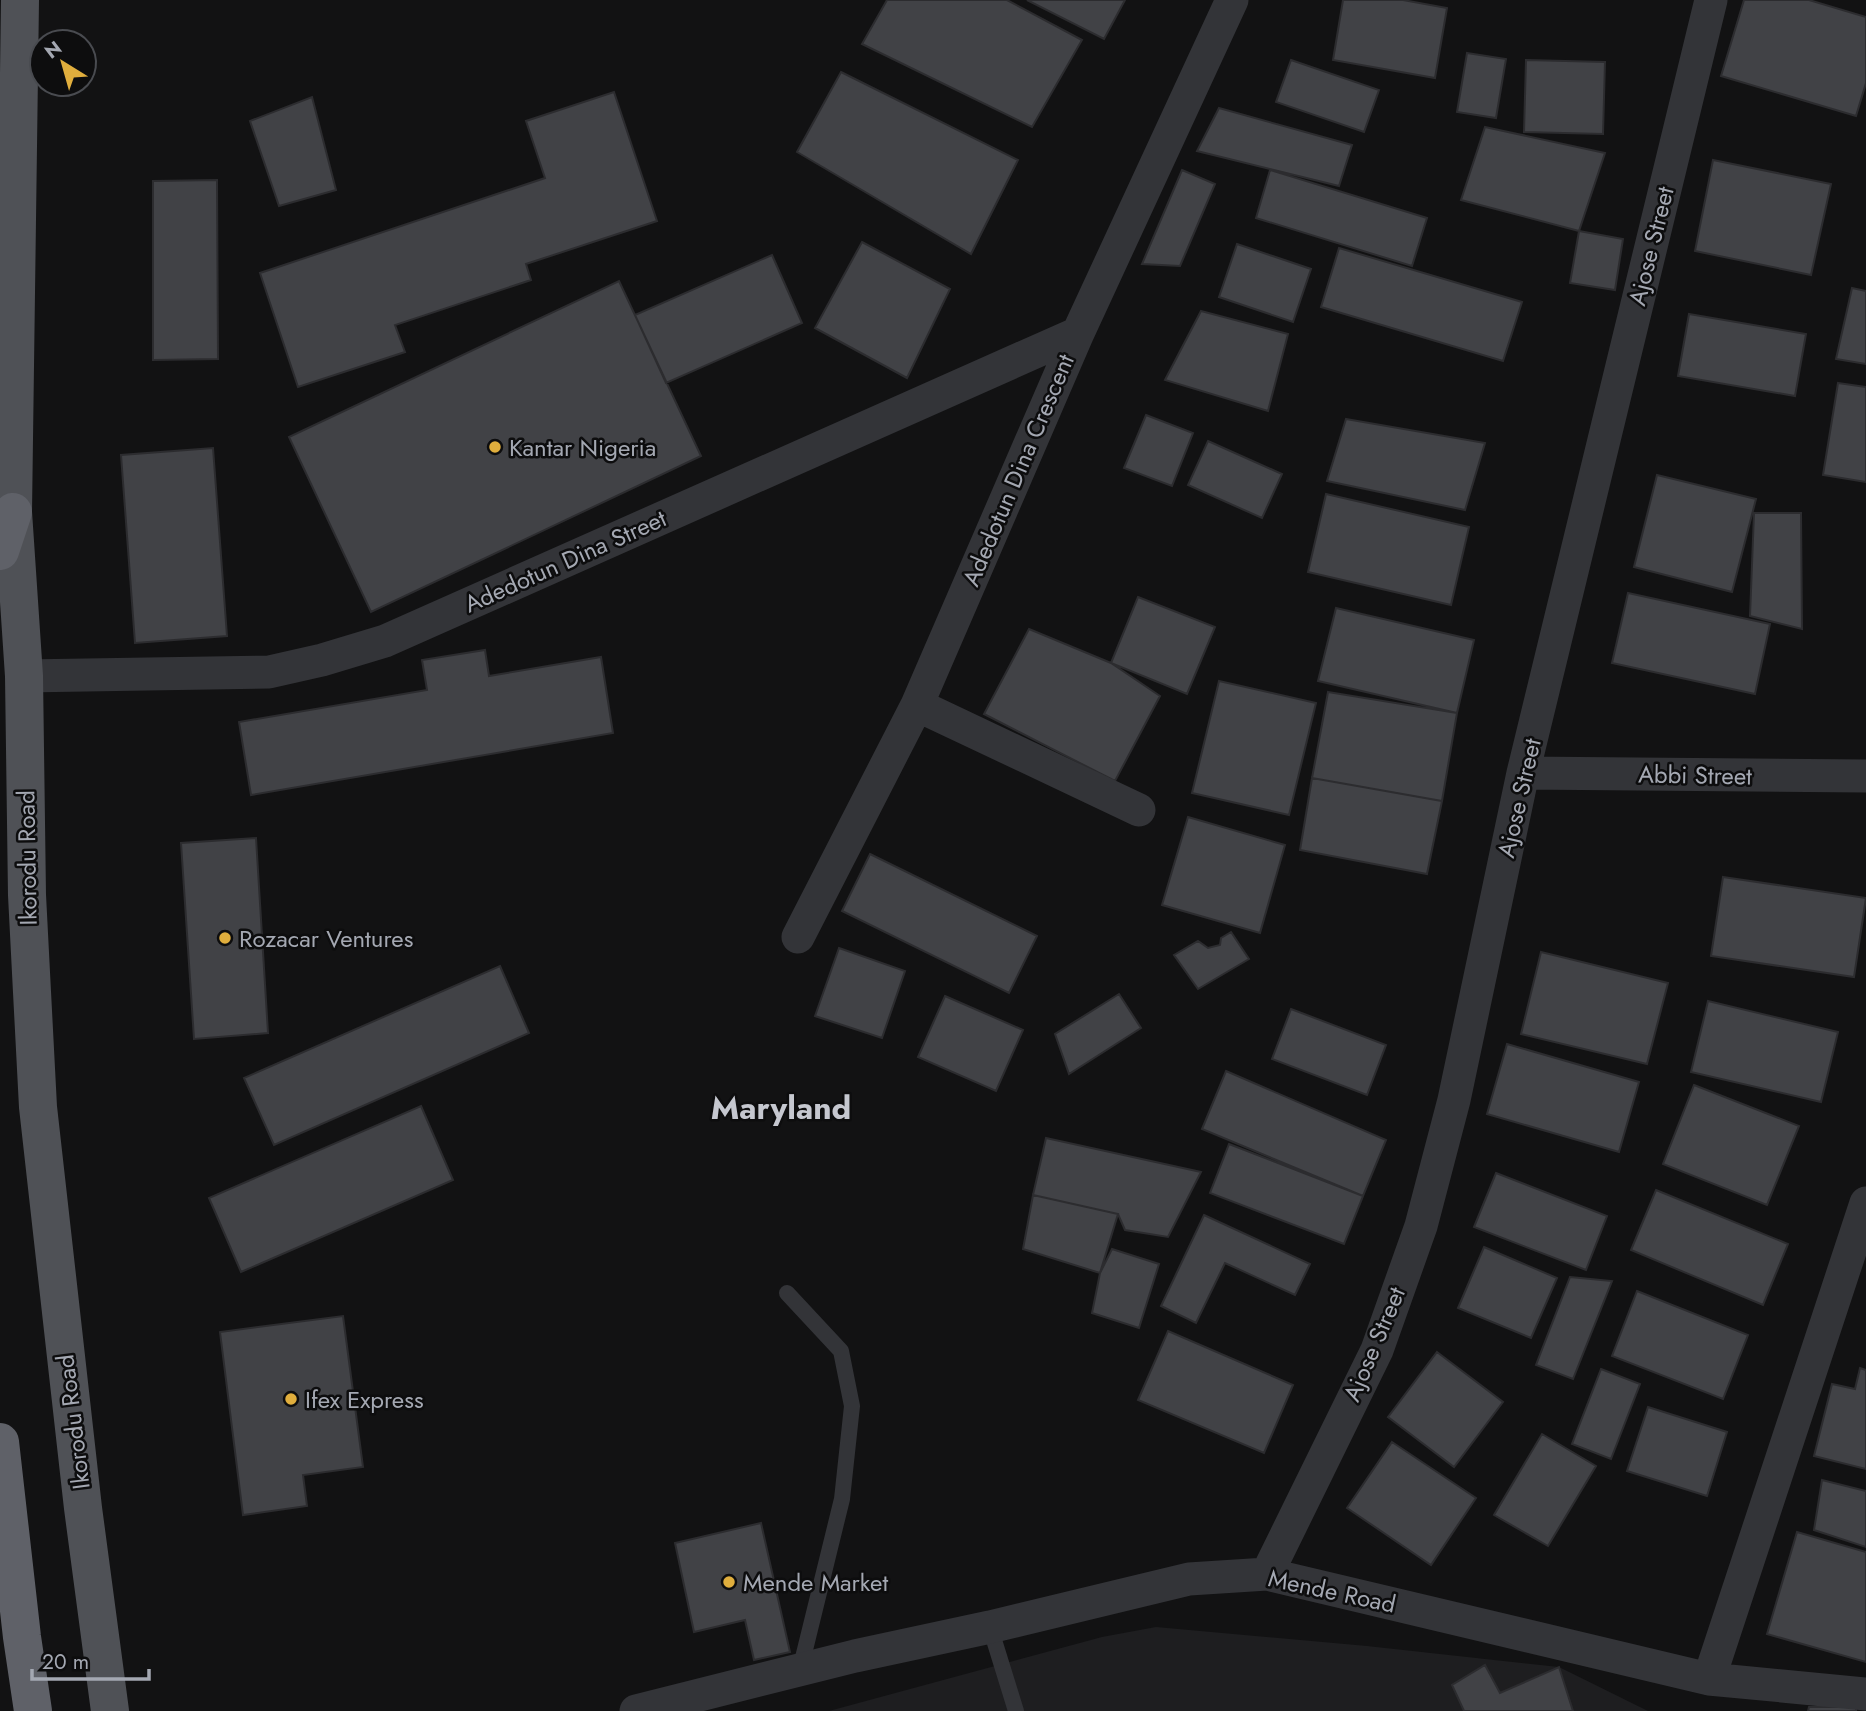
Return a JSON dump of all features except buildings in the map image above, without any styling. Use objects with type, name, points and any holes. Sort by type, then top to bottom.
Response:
[{"type":"highway","points":[[0,551],[13,512]]},
{"type":"highway","points":[[0,1442],[33,1711]]},
{"type":"main road","name":"Ikorodu Road","points":[[20,0],[13,512],[24,676],[27,895],[38,1107],[83,1508],[110,1711]]},
{"type":"street","name":"Adedotun Dina Crescent","points":[[798,937],[917,705],[1078,333],[1232,0]]},
{"type":"street","name":"Ajose Street","points":[[1267,1574],[1377,1350],[1421,1226],[1454,1100],[1523,773],[1711,0]]},
{"type":"street","name":"Adedotun Dina Street","points":[[24,676],[270,671],[322,660],[385,641],[1078,333]]},
{"type":"street","points":[[917,705],[1139,810]]},
{"type":"street","name":"Abbi Street","points":[[1523,773],[1866,776]]},
{"type":"street","points":[[1709,1679],[1866,1203]]},
{"type":"street","name":"Mende Road","points":[[636,1711],[1189,1579],[1267,1574],[1709,1679],[1866,1694]]},
{"type":"lane","points":[[787,1293],[841,1351],[852,1406],[842,1499],[800,1670]]},
{"type":"lane","points":[[990,1627],[1016,1711]]},
{"type":"shaded area","points":[[1156,1627],[1559,1667],[1648,1711],[829,1711],[1102,1637]]},
{"type":"place","name":"Kantar Nigeria","points":[[495,447]]},
{"type":"place","name":"Rozacar Ventures","points":[[225,938]]},
{"type":"place","name":"Ifex Express","points":[[291,1399]]},
{"type":"place","name":"Mende Market","points":[[729,1582]]},
{"type":"district","name":"Maryland","points":[[781,1108]]}]
